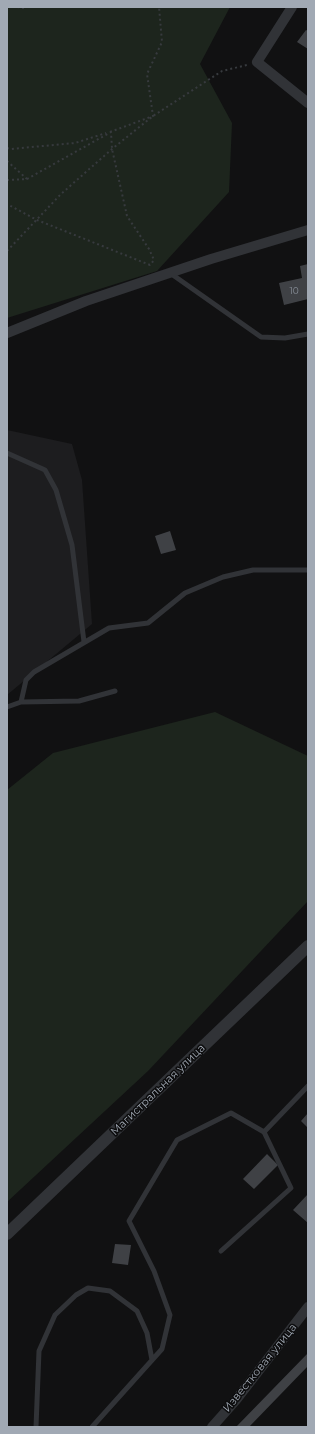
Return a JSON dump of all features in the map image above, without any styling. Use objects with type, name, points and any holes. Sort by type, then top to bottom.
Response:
[{"type":"street","points":[[292,7],[258,62],[308,103]]},
{"type":"street","points":[[7,333],[86,301],[211,259],[308,230]]},
{"type":"street","name":"Магистральная улица","points":[[7,1234],[308,946]]},
{"type":"street","name":"Известковая улица","points":[[212,1427],[236,1400],[308,1307]]},
{"type":"lane","points":[[170,273],[261,337],[285,338],[308,334]]},
{"type":"lane","points":[[7,453],[45,470],[56,490],[72,545],[84,642]]},
{"type":"lane","points":[[21,702],[26,680],[34,672],[109,628],[148,623],[185,593],[223,577],[253,570],[308,570]]},
{"type":"lane","points":[[7,707],[21,702],[79,701],[115,691]]},
{"type":"lane","points":[[264,1132],[308,1086]]},
{"type":"lane","points":[[92,1427],[162,1349],[170,1314],[154,1271],[129,1221],[177,1140],[231,1113],[264,1132],[291,1188],[221,1251]]},
{"type":"lane","points":[[36,1427],[39,1351],[55,1316],[76,1295],[88,1288],[110,1291],[137,1312],[147,1333],[152,1360]]},
{"type":"path","points":[[17,7],[27,7]]},
{"type":"path","points":[[153,116],[147,74],[162,42],[159,7]]},
{"type":"path","points":[[7,251],[61,194],[153,116],[222,71],[258,62]]},
{"type":"path","points":[[7,148],[12,149],[75,143],[111,132],[153,116]]},
{"type":"path","points":[[7,204],[37,220],[150,265],[154,260],[126,216],[112,150],[111,132]]},
{"type":"path","points":[[7,180],[27,179],[111,132]]},
{"type":"path","points":[[7,161],[27,179]]},
{"type":"shaded area","points":[[7,7],[230,7],[200,64],[232,123],[229,192],[157,271],[7,318]]},
{"type":"shaded area","points":[[7,430],[72,444],[82,480],[92,624],[7,695]]},
{"type":"shaded area","points":[[215,712],[308,756],[308,901],[148,1071],[7,1202],[7,790],[53,753]]},
{"type":"building","points":[[306,30],[308,31],[308,49],[297,42]]},
{"type":"building","points":[[308,264],[308,299],[284,305],[279,283],[302,278],[300,266]]},
{"type":"building","points":[[170,531],[176,550],[161,554],[155,536]]},
{"type":"building","points":[[308,1113],[308,1128],[301,1121]]},
{"type":"building","points":[[267,1154],[278,1165],[254,1189],[243,1179]]},
{"type":"building","points":[[308,1194],[308,1223],[293,1210]]},
{"type":"building","points":[[115,1244],[131,1245],[128,1265],[112,1263]]},
{"type":"building","points":[[308,1353],[308,1366],[249,1427],[236,1427]]}]
